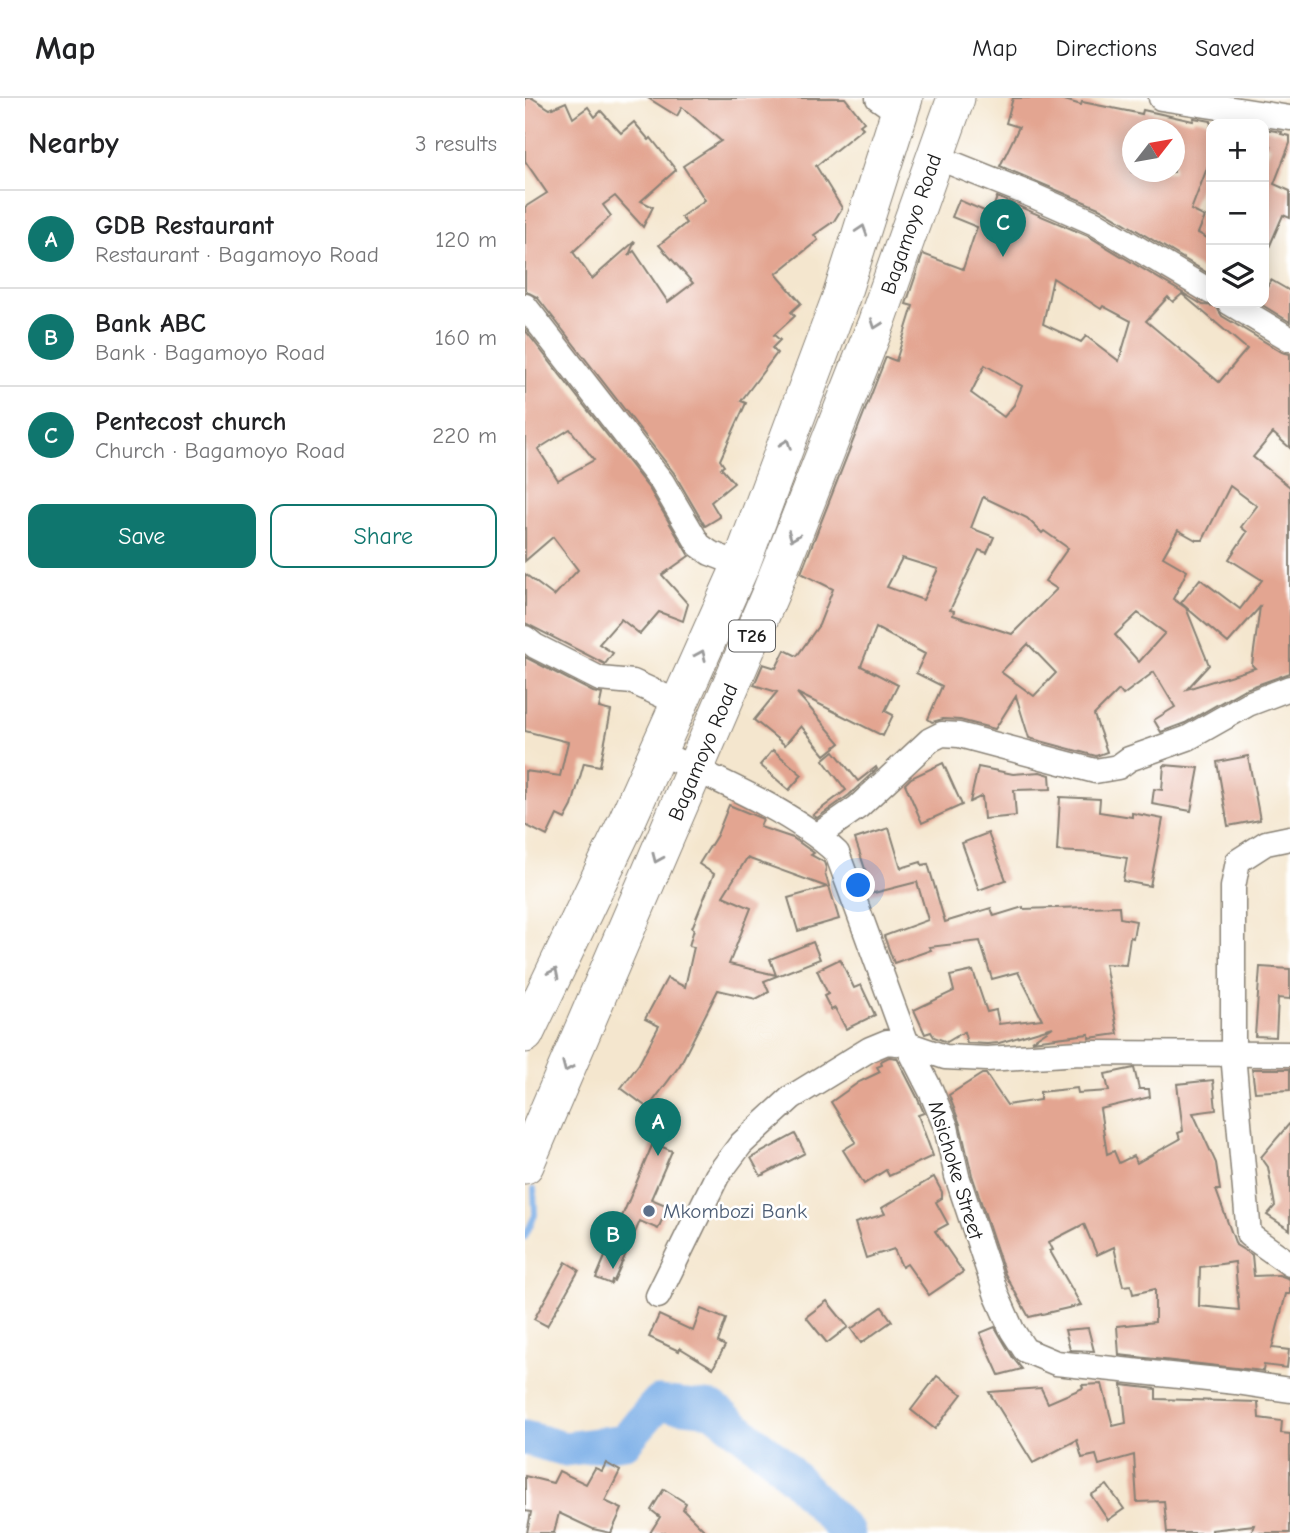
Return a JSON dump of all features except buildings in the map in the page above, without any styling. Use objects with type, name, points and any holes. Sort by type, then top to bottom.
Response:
[{"type":"highway","name":"Bagamoyo Road","points":[[525,1165],[770,594],[876,324],[956,98]]},
{"type":"highway","name":"Bagamoyo Road","points":[[525,1034],[626,823],[741,565],[841,297],[893,103]]},
{"type":"street","points":[[1161,98],[1290,118]]},
{"type":"street","points":[[934,156],[1095,223],[1206,289]]},
{"type":"street","points":[[525,306],[662,482],[699,545],[710,553],[741,565]]},
{"type":"street","points":[[1238,308],[1290,340]]},
{"type":"street","points":[[525,638],[535,646],[600,679],[633,682],[679,703]]},
{"type":"street","points":[[818,835],[858,807],[930,740],[942,734],[972,738],[1095,771],[1118,767],[1129,759],[1188,738],[1248,704],[1290,688]]},
{"type":"street","name":"Msichoke Street","points":[[657,752],[818,835],[837,853],[907,1044],[932,1091],[946,1127],[957,1176],[997,1296],[1012,1330],[1025,1350],[1056,1363],[1290,1390]]},
{"type":"street","points":[[1290,838],[1266,843],[1238,861],[1233,887],[1233,1054],[1249,1235],[1290,1264]]},
{"type":"street","points":[[658,1296],[717,1176],[741,1144],[792,1097],[870,1049],[887,1042],[907,1044],[945,1057],[987,1059],[1080,1053],[1290,1054]]},
{"type":"waterway","points":[[525,1237],[535,1215],[534,1189]]},
{"type":"waterway","points":[[525,1438],[565,1449],[625,1441],[658,1403],[713,1409],[777,1460],[847,1533]]},
{"type":"place","name":"Pentecost church","points":[[1003,257]]},
{"type":"place","name":"GDB Restaurant","points":[[658,1156]]},
{"type":"place","name":"Mkombozi Bank","points":[[649,1211]]},
{"type":"place","name":"Bank ABC","points":[[613,1269]]}]
